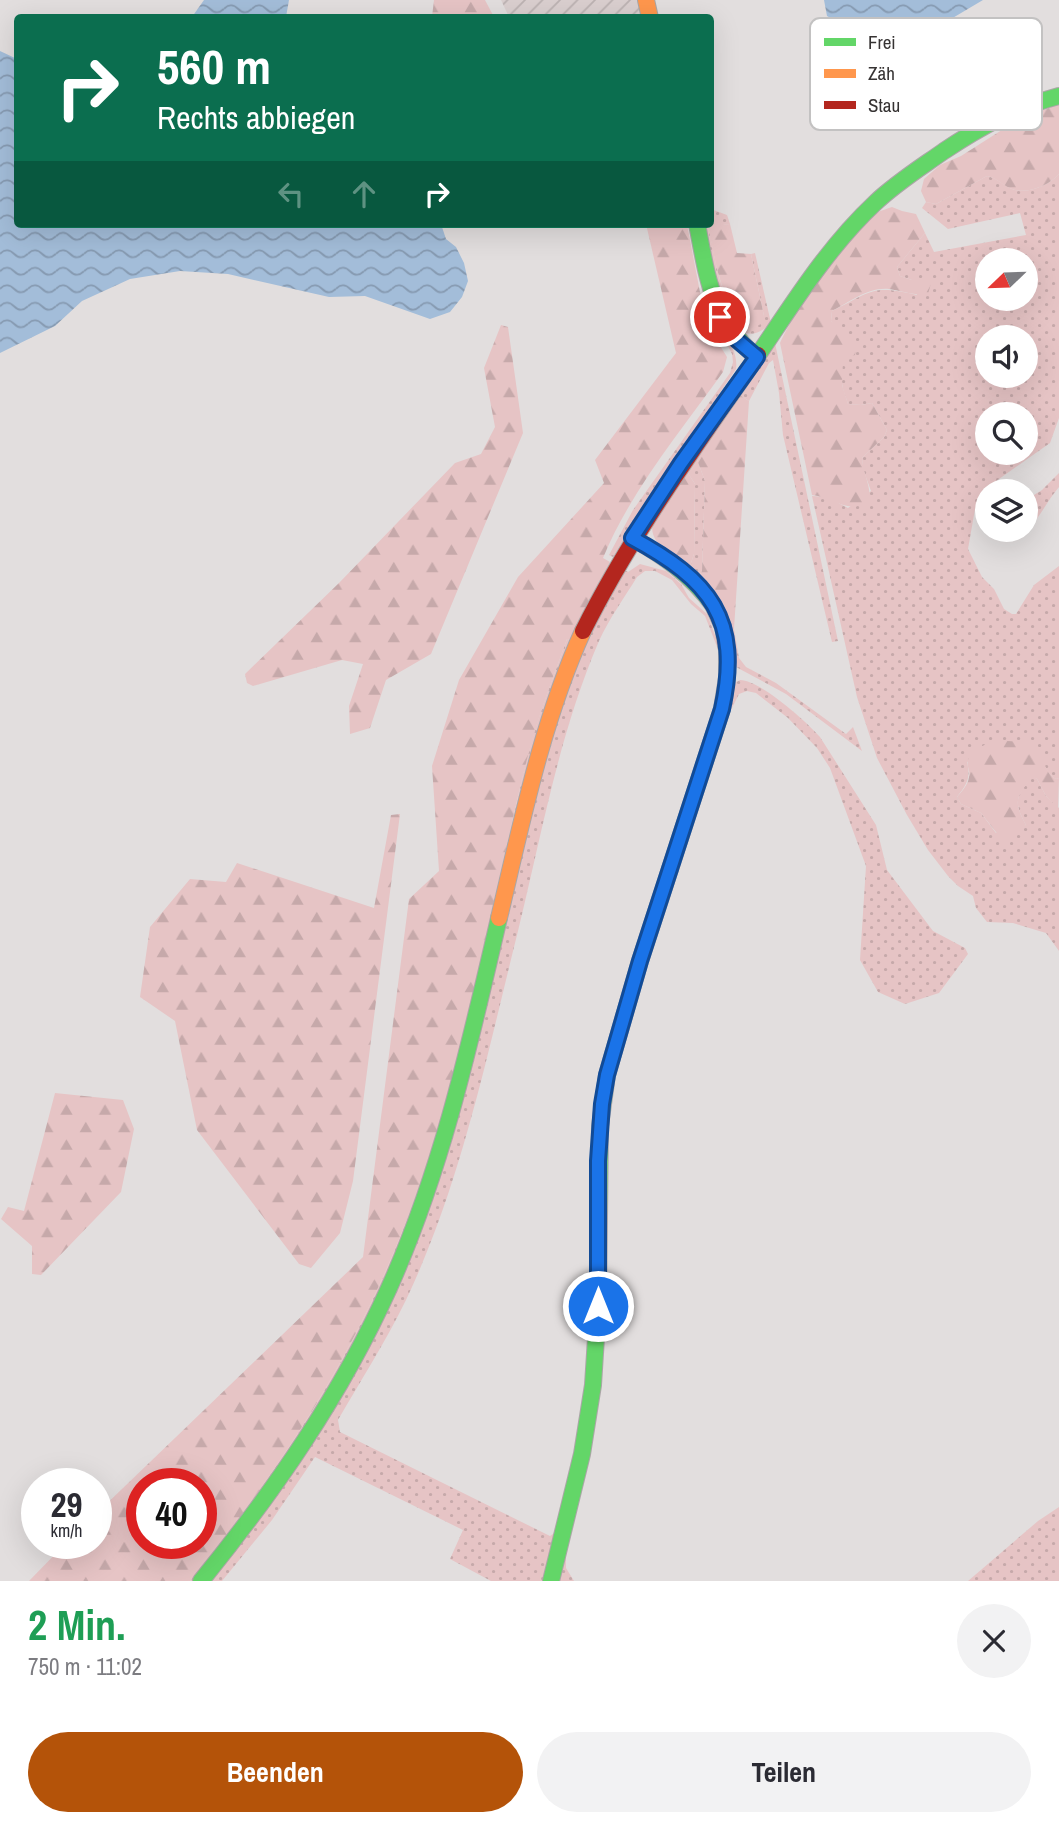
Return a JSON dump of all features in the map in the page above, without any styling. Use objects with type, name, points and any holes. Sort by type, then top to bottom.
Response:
[{"type":"main road","points":[[201,1581],[259,1509],[315,1427],[370,1327],[408,1242],[442,1147],[458,1090],[547,728],[565,674],[617,562],[681,463],[830,253],[890,190],[976,130]]},
{"type":"main road","points":[[697,228],[711,293],[720,317],[737,340],[757,357]]},
{"type":"main road","points":[[551,1581],[579,1467],[592,1398],[598,1306],[600,1126],[607,1075],[640,961],[722,709],[729,673],[723,624],[705,591],[683,571],[632,538]]},
{"type":"shaded area","points":[[501,0],[640,0],[643,14],[508,14]]},
{"type":"green space","points":[[434,0],[485,0],[492,14],[432,14]]},
{"type":"green space","points":[[1059,104],[1059,174],[1055,178],[1037,188],[1018,191],[987,176],[936,204],[926,202],[921,191],[924,179],[940,165],[961,156],[1002,130],[1042,130],[1042,111]]},
{"type":"green space","points":[[1059,174],[1059,418],[1050,443],[1038,451],[1038,402],[975,402],[975,465],[1019,465],[999,479],[975,479],[975,509],[968,549],[982,577],[994,589],[1004,609],[1012,614],[1016,614],[1034,585],[1059,566],[1059,778],[1050,775],[1034,749],[1017,743],[967,762],[967,781],[957,797],[961,804],[981,813],[996,833],[1026,825],[1019,810],[1018,799],[1032,776],[1037,779],[1046,796],[1059,808],[1059,951],[1046,933],[1013,923],[987,922],[976,908],[973,896],[948,876],[907,815],[877,758],[857,697],[812,496],[827,497],[848,508],[871,491],[862,458],[884,437],[887,430],[872,403],[848,404],[842,385],[840,342],[831,321],[832,311],[880,290],[917,295],[912,280],[900,276],[897,267],[925,233],[934,252],[1026,235],[1020,213],[948,229],[922,208],[926,202],[936,204],[987,176],[1018,191],[1044,185]]},
{"type":"green space","points":[[892,207],[916,214],[925,233],[897,267],[900,276],[912,280],[933,276],[928,294],[889,289],[874,290],[832,311],[831,321],[856,347],[855,355],[843,359],[842,385],[848,404],[872,403],[887,430],[884,437],[862,458],[869,502],[847,506],[812,495],[780,343],[809,293],[837,254],[865,223],[879,212]]},
{"type":"green space","points":[[714,210],[727,215],[730,224],[714,226]]},
{"type":"green space","points":[[730,224],[737,253],[751,254],[764,316],[762,323],[753,329],[747,329],[738,318],[720,280],[708,228],[714,228],[714,225]]},
{"type":"green space","points":[[647,228],[688,228],[703,308],[714,336],[727,357],[723,372],[642,485],[614,533],[603,558],[610,562],[573,641],[567,639],[529,751],[465,1028],[433,1145],[389,1265],[362,1321],[302,1428],[217,1547],[217,1468],[144,1468],[363,1257],[409,899],[439,871],[432,766],[459,680],[518,577],[604,483],[595,460],[676,353]]},
{"type":"green space","points":[[704,228],[709,228],[725,294],[747,329],[764,316],[751,254],[755,253],[771,323],[755,333],[742,331],[731,319],[715,279]]},
{"type":"green space","points":[[710,310],[732,346],[736,369],[650,496],[613,557],[609,555],[633,510],[730,373],[732,354]]},
{"type":"green space","points":[[501,325],[508,327],[523,433],[431,654],[386,680],[370,728],[350,734],[349,706],[363,664],[342,660],[253,686],[247,683],[245,674],[339,583],[455,463],[481,454],[495,427],[484,368]]},
{"type":"green space","points":[[775,343],[838,641],[832,642],[783,435],[773,360],[749,401],[738,394]]},
{"type":"green space","points":[[738,394],[749,401],[734,629],[729,630],[699,576],[702,571],[705,481],[696,457]]},
{"type":"green space","points":[[696,457],[705,481],[702,571],[699,576],[689,569],[694,554],[695,484],[686,470]]},
{"type":"green space","points":[[686,470],[695,484],[694,554],[689,569],[663,549],[652,529],[653,521]]},
{"type":"green space","points":[[1059,473],[1059,487],[1038,517],[1038,492]]},
{"type":"green space","points":[[640,564],[666,571],[681,584],[689,598],[707,614],[718,643],[722,644],[722,680],[717,705],[622,1004],[598,1100],[592,1190],[592,1343],[586,1404],[575,1463],[546,1581],[491,1581],[450,1559],[463,1530],[315,1457],[272,1520],[222,1581],[209,1581],[317,1433],[374,1332],[406,1261],[434,1188],[462,1099],[523,836],[551,731],[573,669],[593,625],[623,569],[628,572]],"holes":[[[645,571],[655,571],[672,580],[691,604],[705,616],[719,652],[721,671],[715,704],[634,959],[601,1074],[592,1145],[588,1366],[576,1454],[557,1531],[550,1536],[340,1432],[338,1420],[406,1300],[442,1211],[471,1118],[552,784],[585,676],[603,633],[637,577]]]},
{"type":"green space","points":[[734,629],[739,658],[746,667],[776,683],[846,734],[853,727],[862,751],[786,694],[736,667],[729,630]]},
{"type":"green space","points":[[567,639],[573,641],[437,1145],[383,1289],[312,1425],[217,1553],[217,1547],[302,1428],[333,1375],[389,1265],[412,1206],[433,1145],[454,1069],[540,712]]},
{"type":"green space","points":[[740,680],[770,694],[820,737],[876,825],[887,870],[933,931],[965,948],[968,954],[939,993],[905,1004],[878,992],[860,960],[866,866],[830,768],[817,748],[788,718],[756,693],[747,691],[739,694],[729,714],[701,793],[615,1077],[607,1127],[604,1342],[600,1386],[589,1457],[566,1554],[566,1568],[574,1581],[556,1581],[578,1494],[603,1161],[612,1076],[725,711],[736,682]]},
{"type":"green space","points":[[995,740],[1029,744],[1038,751],[1051,776],[1059,778],[1058,808],[1046,796],[1037,779],[1032,777],[1018,800],[1026,825],[1003,841],[981,813],[961,804],[957,797],[968,780],[969,756]]},
{"type":"green space","points":[[400,814],[353,1181],[340,1233],[311,1268],[299,1264],[197,1130],[175,1021],[140,997],[150,927],[190,879],[226,882],[237,863],[374,908],[391,815]]},
{"type":"green space","points":[[55,1093],[123,1100],[134,1129],[121,1192],[41,1275],[32,1274],[32,1246],[1,1219],[8,1207],[24,1211]]},
{"type":"green space","points":[[126,1485],[126,1559],[207,1559],[190,1581],[29,1581],[50,1559],[112,1559],[112,1499]]},
{"type":"green space","points":[[1059,1507],[1059,1581],[968,1581],[1038,1521]]},
{"type":"green space","points":[[207,1559],[212,1559],[196,1581],[190,1581]]},
{"type":"water","points":[[204,0],[289,0],[287,14],[194,14]]},
{"type":"water","points":[[824,0],[983,0],[953,18],[827,16]]},
{"type":"water","points":[[0,51],[14,58],[14,228],[442,228],[446,239],[456,247],[464,263],[468,281],[462,297],[450,312],[430,319],[365,296],[329,297],[228,274],[180,271],[130,279],[82,301],[55,326],[0,353]]},
{"type":"traffic: fast","points":[[1042,101],[1059,96]]},
{"type":"traffic: fast","points":[[758,355],[798,295],[858,220],[908,176],[978,130]]},
{"type":"traffic: fast","points":[[698,228],[709,280],[720,312],[729,327],[756,357]]},
{"type":"traffic: fast","points":[[632,538],[676,567],[696,584],[713,605]]},
{"type":"traffic: fast","points":[[551,1581],[582,1454],[593,1385],[598,1306],[600,1126],[607,1075],[670,869]]},
{"type":"traffic: fast","points":[[201,1581],[255,1512],[305,1440],[350,1366],[389,1288],[424,1198],[453,1106],[499,918]]},
{"type":"traffic: slow","points":[[646,0],[649,14]]},
{"type":"traffic: slow","points":[[499,918],[544,736],[583,631]]},
{"type":"traffic: jam","points":[[583,631],[622,559],[688,456],[758,355]]},
{"type":"traffic: jam","points":[[670,869],[722,709],[727,678],[727,650],[723,627],[713,605]]},
{"type":"route","points":[[598,1306],[598,1161],[607,1075],[640,961],[722,709],[729,673],[723,624],[705,591],[683,571],[632,538],[681,463],[757,357],[737,340],[720,317]]}]
